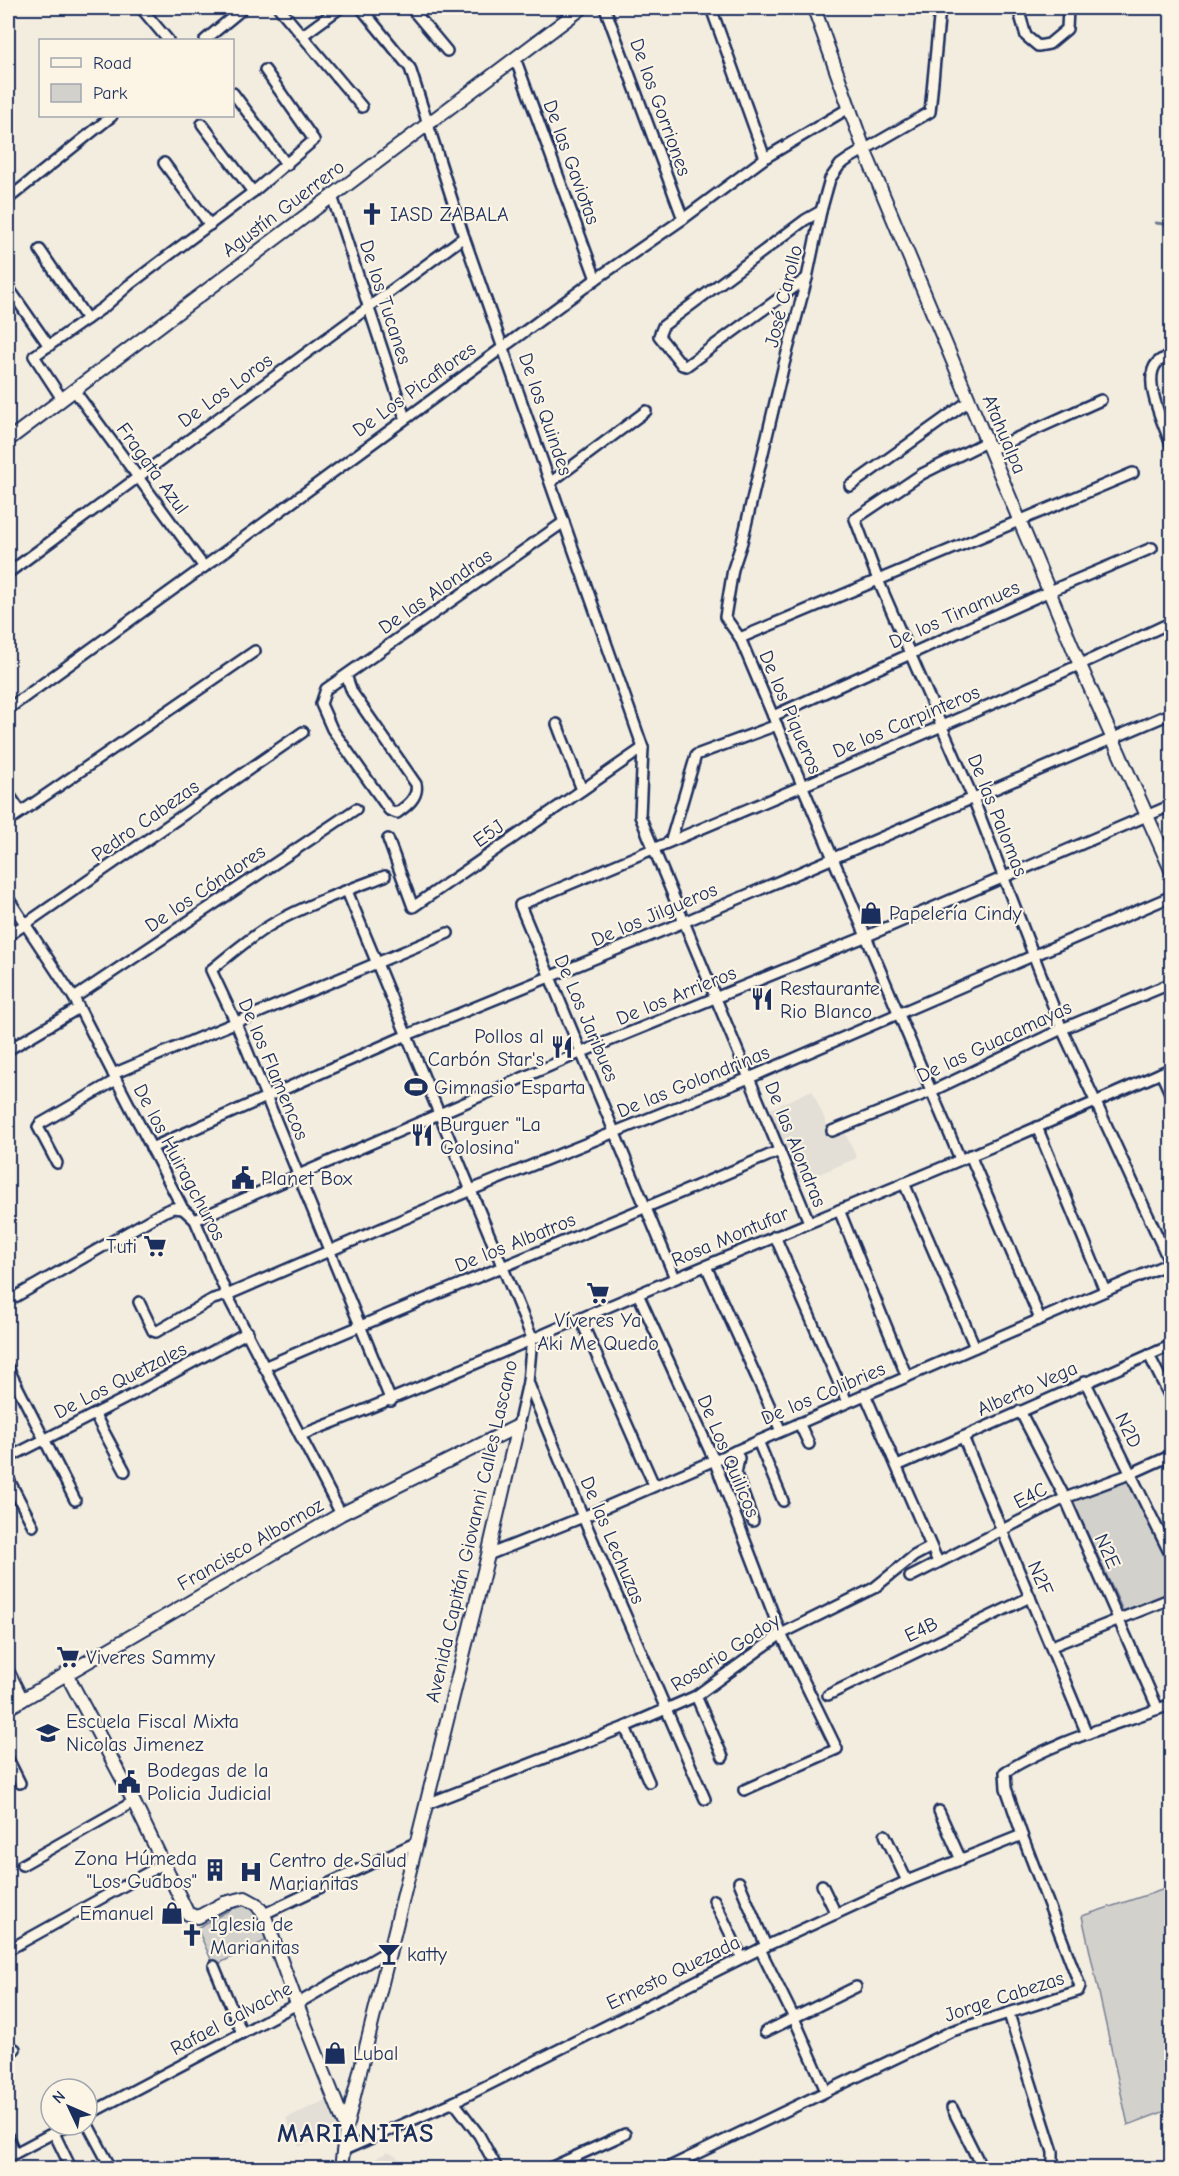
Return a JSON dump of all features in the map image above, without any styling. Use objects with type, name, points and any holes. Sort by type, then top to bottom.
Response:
[{"type":"street","points":[[141,8],[167,39]]},
{"type":"street","points":[[279,8],[362,107]]},
{"type":"street","points":[[303,35],[340,8]]},
{"type":"street","name":"De los Quindes","points":[[361,8],[410,68],[464,237],[643,748],[640,816],[653,847]]},
{"type":"street","points":[[411,8],[447,51]]},
{"type":"street","name":"Agustín Guerrero","points":[[8,440],[582,8]]},
{"type":"street","name":"De los Gorriones","points":[[605,8],[683,219]]},
{"type":"street","points":[[711,8],[765,158]]},
{"type":"street","name":"Atahualpa","points":[[814,8],[864,149],[1080,665],[1172,872]]},
{"type":"street","name":"José Carollo","points":[[740,638],[725,617],[728,591],[807,278],[827,188],[840,165],[930,112],[940,8]]},
{"type":"street","points":[[1018,8],[1026,36],[1038,45],[1049,44],[1067,29],[1068,8]]},
{"type":"street","points":[[206,39],[240,11]]},
{"type":"street","name":"De las Gaviotas","points":[[515,58],[596,279]]},
{"type":"street","points":[[62,399],[34,357],[253,192],[314,140],[265,70]]},
{"type":"street","points":[[234,94],[287,165]]},
{"type":"street","name":"De Los Picaflores","points":[[8,709],[765,158],[849,108]]},
{"type":"street","points":[[8,199],[111,117]]},
{"type":"street","points":[[202,124],[253,192]]},
{"type":"street","points":[[164,163],[210,225]]},
{"type":"street","name":"De los Tucanes","points":[[332,196],[405,418]]},
{"type":"street","points":[[807,278],[686,366],[682,365],[659,336],[663,326],[805,220],[821,211]]},
{"type":"street","name":"De Los Loros","points":[[8,573],[464,237]]},
{"type":"street","points":[[40,250],[87,319]]},
{"type":"street","points":[[8,287],[49,346]]},
{"type":"street","points":[[1172,357],[1160,361],[1154,367],[1150,383],[1172,447]]},
{"type":"street","name":"Fragata Azul","points":[[74,390],[204,567]]},
{"type":"street","name":"De las Palomas","points":[[1101,400],[922,474],[855,519],[878,580],[973,798],[1062,1029],[1094,1102],[1171,1263]]},
{"type":"street","points":[[850,486],[969,401]]},
{"type":"street","points":[[551,482],[646,411]]},
{"type":"street","name":"De los Piqueros","points":[[960,1159],[740,638],[1133,473]]},
{"type":"street","name":"De las Alondras","points":[[346,675],[352,692],[416,784],[417,790],[414,798],[399,812],[394,813],[389,810],[332,729],[321,704],[326,689],[564,522]]},
{"type":"street","name":"De los Tinamues","points":[[671,840],[696,755],[775,721],[910,654],[1152,548]]},
{"type":"street","name":"De los Carpinteros","points":[[520,905],[653,847],[803,786],[1080,665],[1172,622]]},
{"type":"street","points":[[8,821],[255,651]]},
{"type":"street","name":"De los Jilgueros","points":[[151,1148],[407,1035],[684,922],[1172,713]]},
{"type":"street","points":[[557,724],[582,790]]},
{"type":"street","name":"Pedro Cabezas","points":[[8,936],[303,732]]},
{"type":"street","name":"E5J","points":[[388,839],[413,907],[643,748]]},
{"type":"street","points":[[8,793],[21,812]]},
{"type":"street","name":"De los Arrieros","points":[[195,1220],[582,1052],[867,936],[1172,805]]},
{"type":"street","name":"De los Cóndores","points":[[74,998],[356,809]]},
{"type":"street","name":"De las Alondras","points":[[653,847],[809,1222]]},
{"type":"street","name":"De los Flamencos","points":[[385,876],[274,923],[211,970],[267,1097],[391,1401]]},
{"type":"street","name":"Avenida Capitán Giovanni Calles Lascano","points":[[341,2169],[346,2128],[518,1426],[528,1382],[532,1338],[346,891]]},
{"type":"street","name":"De las Golondrinas","points":[[139,1302],[153,1331],[156,1332],[213,1299],[471,1190],[749,1078],[1172,896]]},
{"type":"street","name":"De los Huiragchuros","points":[[8,898],[74,998],[183,1209],[195,1220],[227,1295],[340,1514]]},
{"type":"street","name":"De Los Jaribues","points":[[520,905],[675,1278]]},
{"type":"street","points":[[57,1163],[38,1127],[114,1077],[448,933]]},
{"type":"street","name":"De las Guacamayas","points":[[832,1131],[932,1091],[1062,1029],[1172,983]]},
{"type":"street","points":[[8,1050],[79,1008]]},
{"type":"street","name":"Rosa Montufar","points":[[301,1435],[391,1401],[532,1338],[1172,1068]]},
{"type":"street","points":[[1161,1073],[1172,1096]]},
{"type":"street","points":[[1036,1127],[1105,1291]]},
{"type":"street","name":"De los Albatros","points":[[264,1367],[360,1325],[646,1209],[779,1150]]},
{"type":"street","points":[[970,1155],[1040,1319]]},
{"type":"street","points":[[904,1183],[975,1347]]},
{"type":"street","points":[[8,1301],[163,1212],[172,1208],[183,1209]]},
{"type":"street","points":[[838,1210],[907,1377]]},
{"type":"street","points":[[775,1236],[847,1402]]},
{"type":"street","name":"De los Colibries","points":[[488,1555],[583,1517],[1171,1263]]},
{"type":"street","points":[[706,1266],[781,1431]]},
{"type":"street","name":"De Los Quilicos","points":[[638,1294],[714,1460],[781,1634],[837,1749],[744,1790]]},
{"type":"street","points":[[580,1318],[654,1485]]},
{"type":"street","name":"De Los Quetzales","points":[[8,1458],[184,1368],[248,1332]]},
{"type":"street","name":"Alberto Vega","points":[[897,1466],[1172,1345]]},
{"type":"street","points":[[1149,1355],[1172,1401]]},
{"type":"street","points":[[8,1368],[75,1500]]},
{"type":"street","name":"N2D","points":[[1086,1381],[1172,1558]]},
{"type":"street","name":"De las Lechuzas","points":[[528,1382],[666,1711]]},
{"type":"street","points":[[865,1394],[938,1562]]},
{"type":"street","name":"N2E","points":[[1020,1411],[1065,1498],[1158,1709]]},
{"type":"street","points":[[95,1414],[124,1471]]},
{"type":"street","points":[[799,1423],[809,1444]]},
{"type":"street","name":"Francisco Albornoz","points":[[8,1708],[340,1514],[518,1426]]},
{"type":"street","name":"N2F","points":[[963,1437],[1087,1734]]},
{"type":"street","points":[[759,1441],[783,1501]]},
{"type":"street","points":[[735,1451],[739,1458],[736,1474],[753,1521]]},
{"type":"street","name":"E4C","points":[[910,1577],[1065,1498],[1130,1474],[1172,1455]]},
{"type":"street","points":[[8,1478],[33,1526]]},
{"type":"street","name":"Rosario Godoy","points":[[427,1804],[666,1711],[696,1696],[781,1634],[874,1588],[914,1556],[931,1547]]},
{"type":"street","name":"E4B","points":[[828,1695],[1030,1597]]},
{"type":"street","points":[[1052,1646],[1172,1598]]},
{"type":"street","points":[[8,1672],[22,1700]]},
{"type":"street","points":[[66,1673],[190,1916],[198,1917],[224,1904],[245,1898],[256,1904],[264,1914],[346,2128]]},
{"type":"street","points":[[696,1696],[723,1757]]},
{"type":"street","name":"Jorge Cabezas","points":[[667,2169],[952,2031],[1075,1994],[1080,1986],[1022,1835],[1006,1788],[1005,1772],[1025,1760],[1087,1734],[1172,1704]]},
{"type":"street","points":[[666,1711],[705,1798]]},
{"type":"street","points":[[625,1727],[649,1782]]},
{"type":"street","points":[[8,1759],[20,1783]]},
{"type":"street","points":[[22,1865],[133,1802]]},
{"type":"street","points":[[939,1811],[961,1860]]},
{"type":"street","points":[[885,1835],[907,1881]]},
{"type":"street","name":"Ernesto Quezada","points":[[344,2150],[454,2102],[742,1958],[907,1881],[1022,1835]]},
{"type":"street","points":[[264,1914],[417,1842]]},
{"type":"street","points":[[8,1950],[163,1864]]},
{"type":"street","points":[[739,1882],[763,1948],[826,2091]]},
{"type":"street","points":[[822,1885],[836,1914]]},
{"type":"street","points":[[714,1900],[742,1958]]},
{"type":"street","name":"Rafael Calvache","points":[[99,2109],[297,2004],[391,1949]]},
{"type":"street","points":[[214,1966],[242,2032]]},
{"type":"street","points":[[765,2032],[856,1987]]},
{"type":"street","points":[[1009,2014],[1053,2152],[1053,2163],[1050,2169]]},
{"type":"street","points":[[334,2097],[346,2100],[352,2098],[355,2093]]},
{"type":"street","points":[[454,2102],[479,2135],[497,2169]]},
{"type":"street","points":[[952,2108],[982,2169]]},
{"type":"street","points":[[550,2169],[625,2134]]},
{"type":"street","points":[[8,2137],[11,2155],[46,2137]]},
{"type":"street","points":[[56,2137],[71,2169]]},
{"type":"street","points":[[94,2137],[111,2169]]},
{"type":"shaded area","points":[[812,1090],[831,1134],[844,1131],[857,1158],[798,1183],[768,1110]]},
{"type":"shaded area","points":[[326,2100],[339,2129],[299,2147],[286,2118]]},
{"type":"shaded area","points":[[388,2152],[416,2168],[357,2168]]},
{"type":"green space","points":[[1127,1475],[1171,1565],[1171,1594],[1125,1615],[1072,1500]]},
{"type":"green space","points":[[1171,1887],[1171,2109],[1128,2125],[1082,1916]]},
{"type":"green space","points":[[243,1904],[254,1906],[271,1938],[214,1966],[197,1928]]},
{"type":"waterway","points":[[1156,223],[1172,225]]},
{"type":"place","name":"IASD ZABALA","points":[[372,214]]},
{"type":"place","name":"Papelería Cindy","points":[[871,913]]},
{"type":"place","name":"Restaurante Rio Blanco","points":[[762,999]]},
{"type":"place","name":"Pollos al Carbón Star's","points":[[562,1047]]},
{"type":"place","name":"Gimnasio Esparta","points":[[416,1087]]},
{"type":"place","name":"Burguer \"La Golosina\"","points":[[422,1135]]},
{"type":"place","name":"Planet Box","points":[[243,1178]]},
{"type":"place","name":"Tuti","points":[[155,1246]]},
{"type":"place","name":"Víveres Ya Aki Me Quedo","points":[[598,1293]]},
{"type":"place","name":"Viveres Sammy","points":[[68,1657]]},
{"type":"place","name":"Escuela Fiscal Mixta Nicolas Jimenez","points":[[48,1733]]},
{"type":"place","name":"Bodegas de la Policia Judicial","points":[[129,1782]]},
{"type":"place","name":"Zona Húmeda \"Los Guabos\"","points":[[215,1870]]},
{"type":"place","name":"Centro de Salud Marianitas","points":[[251,1872]]},
{"type":"place","name":"Emanuel","points":[[172,1913]]},
{"type":"place","name":"Iglesia de Marianitas","points":[[192,1935]]},
{"type":"place","name":"katty","points":[[389,1954]]},
{"type":"place","name":"Lubal","points":[[335,2053]]},
{"type":"district","name":"MARIANITAS","points":[[356,2133]]}]
